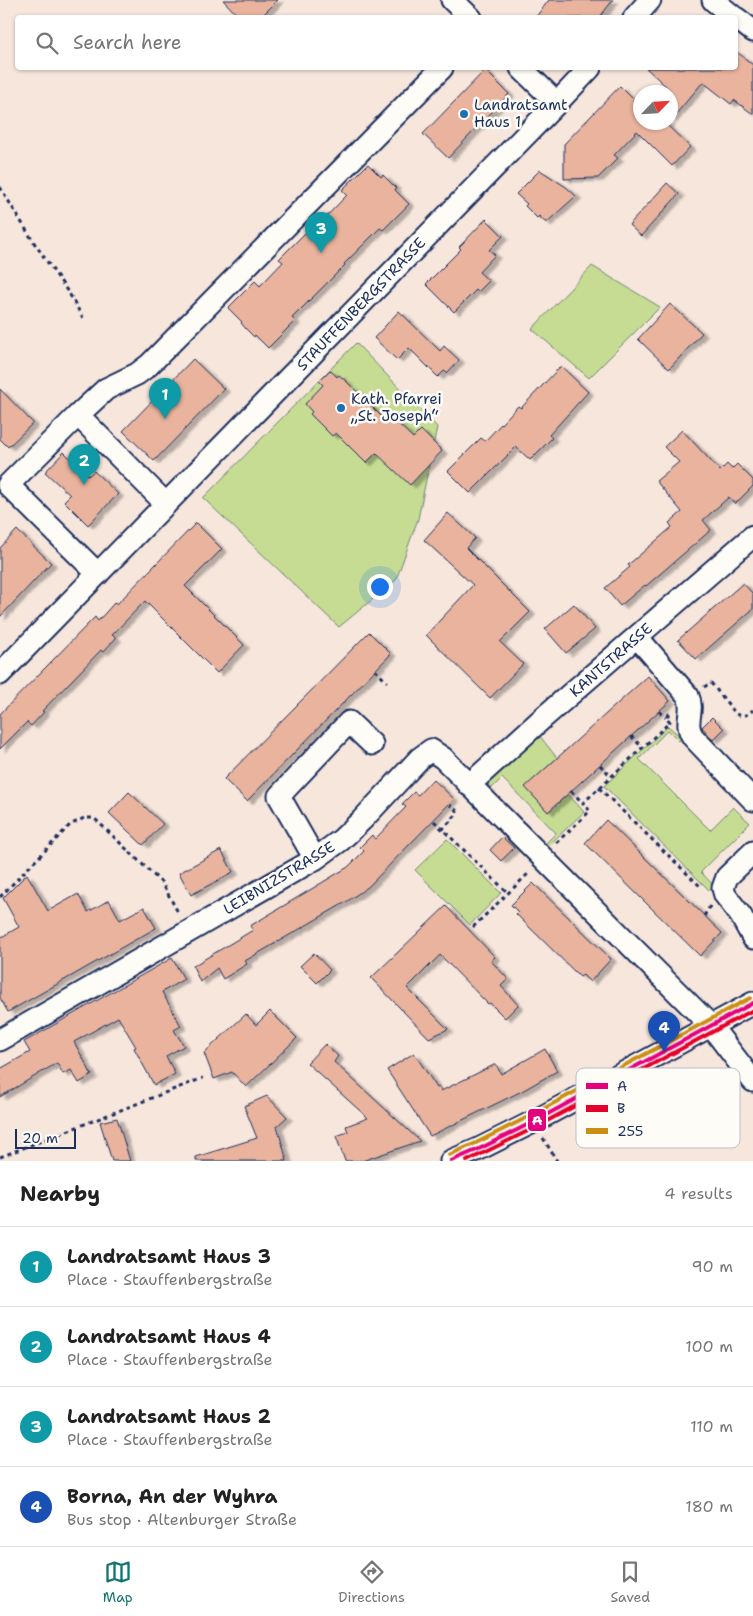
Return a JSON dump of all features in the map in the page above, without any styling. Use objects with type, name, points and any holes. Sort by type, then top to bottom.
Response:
[{"type":"street","points":[[452,0],[468,15]]},
{"type":"street","points":[[637,15],[650,0]]},
{"type":"street","points":[[713,0],[731,15]]},
{"type":"street","points":[[738,20],[753,32]]},
{"type":"street","points":[[98,574],[4,490],[106,389],[149,366],[440,70]]},
{"type":"street","points":[[524,70],[558,103]]},
{"type":"street","name":"STAUFFENBERGSTRASSE","points":[[0,674],[588,70]]},
{"type":"street","points":[[78,415],[166,504]]},
{"type":"street","name":"KANTSTRASSE","points":[[469,785],[544,717],[753,536]]},
{"type":"street","points":[[637,637],[688,696],[692,704],[688,723],[692,737],[753,800]]},
{"type":"street","points":[[315,858],[279,796],[349,722],[372,744]]},
{"type":"street","name":"LEIBNIZSTRASSE","points":[[0,1040],[190,932],[315,858],[341,840],[420,758],[431,750],[443,758],[711,1026],[753,1082]]},
{"type":"street","points":[[753,852],[728,877],[723,888],[724,895],[741,916],[753,938]]},
{"type":"street","points":[[633,1068],[753,1003]]},
{"type":"street","points":[[452,1161],[479,1150],[576,1099]]},
{"type":"path","points":[[0,187],[83,318]]},
{"type":"path","points":[[375,670],[387,682]]},
{"type":"path","points":[[666,717],[688,696],[711,683],[736,714],[747,715],[753,710]]},
{"type":"path","points":[[583,802],[670,722],[659,711]]},
{"type":"path","points":[[631,736],[642,748]]},
{"type":"path","points":[[600,765],[611,776]]},
{"type":"path","points":[[599,788],[714,900],[724,895]]},
{"type":"path","points":[[473,927],[590,811],[571,791]]},
{"type":"path","points":[[442,830],[456,815],[457,811],[450,804]]},
{"type":"path","points":[[0,897],[70,825],[84,818],[94,818],[162,883],[190,932]]},
{"type":"path","points":[[434,821],[508,893]]},
{"type":"path","points":[[0,1157],[203,1078]]},
{"type":"path","points":[[533,1122],[556,1161]]},
{"type":"green space","points":[[592,266],[660,307],[589,378],[532,329]]},
{"type":"green space","points":[[356,343],[437,427],[418,519],[396,580],[339,627],[203,498]]},
{"type":"green space","points":[[668,726],[682,738],[679,741],[668,730],[639,759],[710,830],[733,807],[750,823],[701,872],[714,886],[710,891],[604,786]]},
{"type":"green space","points":[[539,735],[557,758],[526,787],[548,812],[568,794],[584,812],[548,846],[545,844],[556,833],[502,778],[490,790],[488,784],[493,774]]},
{"type":"green space","points":[[447,839],[501,893],[470,925],[415,870]]},
{"type":"building","points":[[223,0],[278,0],[263,15],[237,15]]},
{"type":"building","points":[[549,0],[613,0],[601,15],[537,15]]},
{"type":"building","points":[[738,53],[753,65],[753,114],[734,100],[731,104],[703,82],[678,112],[678,85],[665,85],[648,70],[738,70]]},
{"type":"building","name":"Landratsamt Haus 1","points":[[485,70],[509,94],[448,158],[423,134]]},
{"type":"building","points":[[620,86],[633,99],[633,130],[672,130],[690,147],[672,166],[637,131],[614,155],[618,158],[598,178],[564,179],[564,144]]},
{"type":"building","points":[[368,164],[381,177],[383,175],[409,204],[383,230],[380,228],[344,264],[292,318],[295,321],[268,348],[246,329],[242,322],[228,308],[255,281],[260,286],[283,262],[279,259],[321,217],[323,220],[347,195],[342,190]]},
{"type":"building","points":[[540,170],[576,196],[546,223],[539,216],[537,218],[525,206],[527,204],[516,194]]},
{"type":"building","points":[[667,183],[679,194],[641,236],[629,225]]},
{"type":"building","points":[[486,219],[503,236],[489,250],[495,255],[479,272],[489,281],[478,292],[476,290],[454,312],[426,284],[461,249],[459,247]]},
{"type":"building","points":[[670,304],[702,333],[669,369],[638,339]]},
{"type":"building","points":[[399,311],[440,351],[444,346],[459,360],[447,373],[444,371],[438,377],[409,348],[397,360],[374,338]]},
{"type":"building","points":[[193,359],[224,389],[154,461],[123,431]]},
{"type":"building","points":[[561,366],[588,392],[549,435],[552,438],[530,460],[516,447],[470,493],[448,471],[481,438],[485,441],[518,406],[521,408]]},
{"type":"building","points":[[330,370],[337,377],[339,375],[345,380],[381,416],[386,412],[413,438],[421,430],[442,451],[410,485],[376,453],[366,463],[336,433],[332,436],[310,414],[312,412],[305,404],[323,385],[319,381]]},
{"type":"building","points":[[0,389],[33,423],[8,447],[0,439]]},
{"type":"building","points":[[682,430],[720,471],[727,464],[732,469],[737,464],[753,480],[753,486],[735,504],[729,497],[703,520],[711,530],[620,606],[605,588],[630,567],[628,565],[672,527],[669,523],[682,512],[656,481],[679,462],[664,447]]},
{"type":"building","points":[[64,452],[88,476],[94,471],[118,494],[88,525],[64,501],[70,495],[45,472]]},
{"type":"building","points":[[448,513],[475,538],[466,548],[530,612],[500,642],[523,664],[490,698],[426,635],[473,585],[424,540]]},
{"type":"building","points":[[196,523],[222,549],[185,586],[244,645],[217,673],[145,601],[112,635],[116,638],[103,652],[101,650],[42,711],[44,712],[31,726],[27,722],[0,749],[0,714],[95,617],[98,621],[115,602],[117,604]]},
{"type":"building","points":[[17,530],[51,563],[0,617],[0,548]]},
{"type":"building","points":[[743,583],[753,594],[753,609],[696,659],[678,640]]},
{"type":"building","points":[[574,604],[595,629],[566,653],[545,629]]},
{"type":"building","points":[[369,632],[391,654],[247,801],[224,779]]},
{"type":"building","points":[[648,676],[670,701],[548,812],[525,787]]},
{"type":"building","points":[[712,717],[724,729],[713,740],[702,727]]},
{"type":"building","points":[[433,779],[454,799],[368,887],[346,902],[245,961],[247,964],[223,979],[217,968],[200,982],[193,966],[253,930],[250,926],[348,867],[364,851],[360,847],[372,835],[375,839],[406,807],[402,804],[414,792],[418,795]]},
{"type":"building","points":[[129,792],[163,824],[143,845],[109,813]]},
{"type":"building","points":[[606,820],[722,933],[700,956],[585,843]]},
{"type":"building","points":[[502,837],[514,848],[501,861],[490,850]]},
{"type":"building","points":[[221,850],[233,872],[191,895],[179,873]]},
{"type":"building","points":[[27,874],[48,911],[78,894],[88,912],[109,900],[120,920],[144,907],[156,928],[8,1012],[0,998],[0,938],[19,927],[3,898]]},
{"type":"building","points":[[533,883],[611,959],[590,982],[583,975],[580,977],[516,914],[518,912],[511,905]]},
{"type":"building","points":[[446,906],[495,957],[491,961],[508,979],[501,986],[518,1005],[505,1018],[490,1003],[488,1004],[440,955],[407,988],[448,1029],[429,1038],[371,978]]},
{"type":"building","points":[[314,953],[330,970],[317,983],[300,966]]},
{"type":"building","points":[[172,958],[184,979],[162,992],[181,1026],[174,1030],[184,1046],[166,1056],[175,1074],[154,1085],[134,1048],[136,1047],[118,1017],[74,1042],[92,1075],[79,1083],[71,1070],[63,1074],[57,1063],[0,1097],[0,1069],[30,1052],[24,1042]]},
{"type":"building","points":[[270,1011],[297,1038],[246,1087],[232,1072],[214,1079],[204,1053],[246,1014],[256,1025]]},
{"type":"building","points":[[325,1044],[338,1056],[334,1062],[420,1141],[362,1161],[345,1161],[336,1136],[348,1132],[346,1126],[368,1118],[307,1063]]},
{"type":"building","points":[[545,1049],[557,1071],[522,1091],[430,1136],[387,1070],[414,1053],[437,1088],[439,1087],[441,1091],[496,1064],[501,1074]]},
{"type":"building","points":[[267,1096],[287,1117],[277,1126],[287,1161],[196,1161],[196,1157],[257,1138],[244,1106]]},
{"type":"building","points":[[117,1118],[130,1161],[112,1161],[100,1122]]},
{"type":"transit line","name":"255","points":[[619,1068],[750,998]]},
{"type":"transit line","name":"A","points":[[633,1068],[753,1003]]},
{"type":"transit line","name":"B","points":[[645,1068],[753,1010]]},
{"type":"transit line","name":"255","points":[[449,1155],[576,1091]]},
{"type":"transit line","name":"A","points":[[451,1161],[479,1149],[576,1099]]},
{"type":"transit line","name":"B","points":[[467,1161],[576,1105]]},
{"type":"place","name":"Landratsamt Haus 1","points":[[464,114]]},
{"type":"place","name":"Landratsamt Haus 2","points":[[321,253]]},
{"type":"place","name":"Kath. Pfarrei „St. Joseph“","points":[[341,408]]},
{"type":"place","name":"Landratsamt Haus 3","points":[[165,419]]},
{"type":"place","name":"Landratsamt Haus 4","points":[[84,485]]},
{"type":"place","name":"Borna, An der Wyhra","points":[[664,1052]]}]
